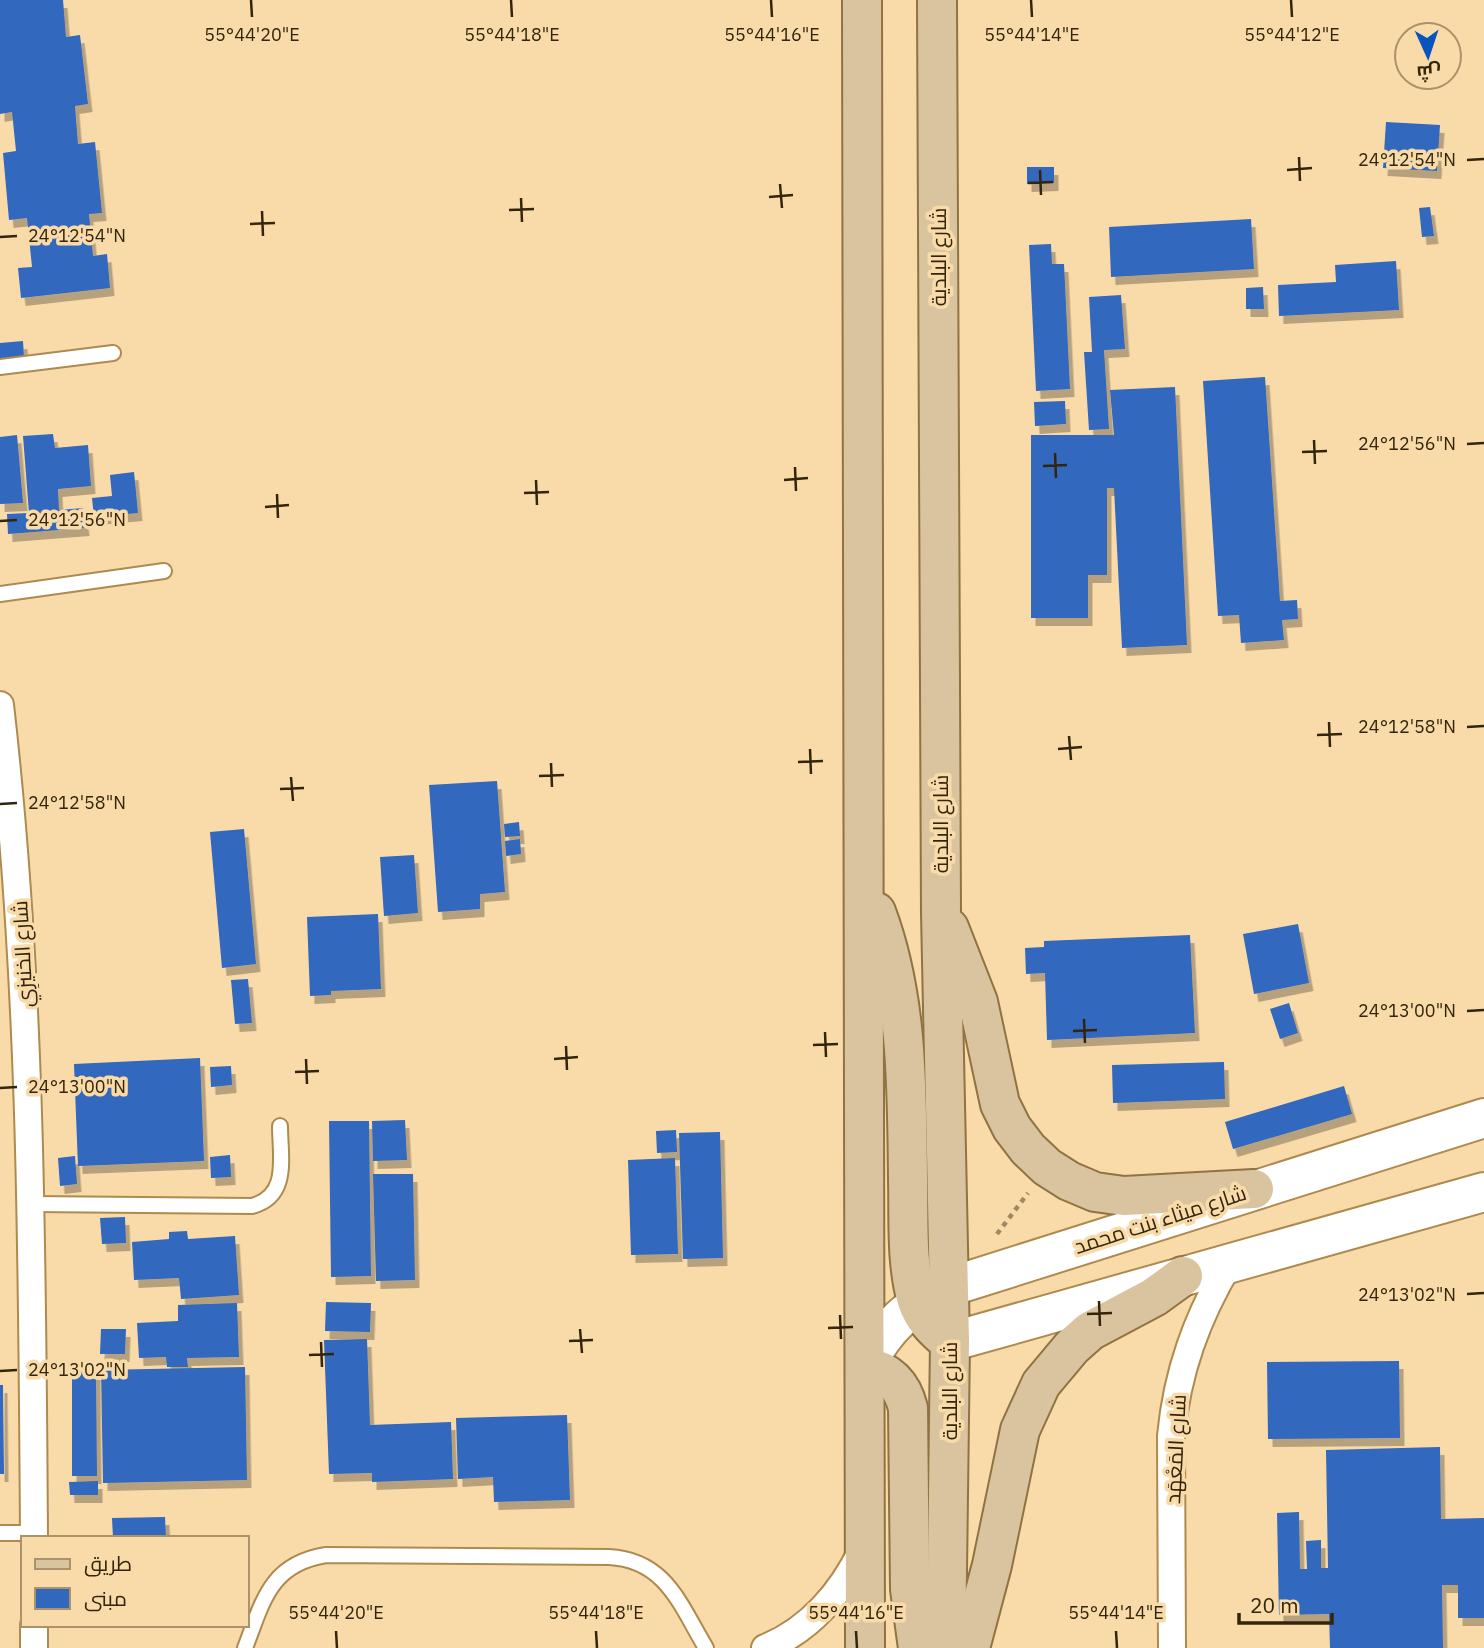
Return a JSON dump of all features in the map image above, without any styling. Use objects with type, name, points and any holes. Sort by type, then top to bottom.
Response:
[{"type":"main road","points":[[863,0],[865,1648]]},
{"type":"main road","name":"شارع البلدية","points":[[937,0],[941,912],[933,1295],[950,1342],[947,1648]]},
{"type":"main road","points":[[863,877],[889,958],[904,1041],[909,1235],[933,1295]]},
{"type":"main road","points":[[941,912],[978,1002],[1000,1104],[1012,1128],[1028,1149],[1047,1167],[1069,1181],[1095,1192],[1124,1196],[1254,1189]]},
{"type":"main road","name":"شارع ميثاء بنت محمد","points":[[865,1366],[878,1342],[897,1321],[933,1295],[1254,1189],[1484,1118]]},
{"type":"main road","points":[[950,1342],[1484,1192]]},
{"type":"main road","points":[[970,1648],[992,1565],[1020,1430],[1041,1384],[1055,1364],[1090,1331],[1154,1297],[1183,1276]]},
{"type":"main road","points":[[865,1366],[877,1368],[889,1375],[898,1384],[908,1408],[910,1589],[918,1648]]},
{"type":"street","name":"شارع الخنيزِي","points":[[0,705],[18,877],[26,1009],[32,1204],[34,1535]]},
{"type":"street","name":"شارع المَعْهَد","points":[[1172,1648],[1171,1436],[1174,1409],[1188,1347],[1200,1317],[1230,1262]]},
{"type":"street","points":[[765,1648],[796,1631],[818,1614],[845,1582],[865,1545]]},
{"type":"street","points":[[34,1627],[34,1648]]},
{"type":"lane","points":[[1,364],[113,353]]},
{"type":"lane","points":[[0,594],[164,571]]},
{"type":"lane","points":[[32,1204],[252,1206],[262,1203],[277,1189],[280,1179],[280,1126]]},
{"type":"lane","name":"شارع الخنيزِي","points":[[0,1533],[34,1535]]},
{"type":"lane","points":[[245,1648],[267,1590],[276,1579],[299,1562],[313,1557],[340,1555],[624,1558],[638,1561],[661,1577],[706,1648]]},
{"type":"path","points":[[997,1234],[1047,1167]]},
{"type":"building","points":[[0,0],[63,0],[66,37],[80,35],[88,104],[75,106],[78,144],[95,142],[102,213],[89,214],[93,256],[107,254],[110,288],[21,298],[18,268],[32,267],[27,218],[9,220],[3,153],[16,151],[12,112],[0,114]]},
{"type":"building","points":[[1386,122],[1440,125],[1437,171],[1383,168]]},
{"type":"building","points":[[1027,167],[1054,167],[1054,183],[1027,184]]},
{"type":"building","points":[[1430,207],[1434,236],[1422,237],[1419,208]]},
{"type":"building","points":[[1251,219],[1254,269],[1111,277],[1109,227]]},
{"type":"building","points":[[1051,244],[1052,264],[1064,264],[1070,389],[1036,391],[1029,245]]},
{"type":"building","points":[[1396,261],[1399,310],[1279,316],[1278,285],[1336,282],[1335,265]]},
{"type":"building","points":[[1263,287],[1264,309],[1246,309],[1246,288]]},
{"type":"building","points":[[1121,295],[1125,349],[1104,350],[1109,429],[1089,430],[1084,352],[1092,352],[1089,297]]},
{"type":"building","points":[[23,341],[24,358],[0,360],[0,343]]},
{"type":"building","points":[[1265,377],[1280,601],[1297,600],[1298,619],[1282,620],[1284,640],[1241,643],[1239,615],[1218,616],[1203,381]]},
{"type":"building","points":[[1175,387],[1187,645],[1122,648],[1114,488],[1107,488],[1107,575],[1088,575],[1088,618],[1031,618],[1031,435],[1114,435],[1110,390]]},
{"type":"building","points":[[1065,401],[1066,424],[1035,426],[1034,402]]},
{"type":"building","points":[[53,434],[55,448],[88,445],[91,486],[58,489],[59,510],[83,508],[85,528],[8,534],[7,514],[29,513],[23,436]]},
{"type":"building","points":[[17,435],[23,503],[0,504],[0,437]]},
{"type":"building","points":[[134,472],[138,513],[94,517],[92,498],[112,496],[110,475]]},
{"type":"building","points":[[497,781],[505,892],[480,894],[480,909],[438,912],[429,785]]},
{"type":"building","points":[[519,822],[520,836],[505,837],[504,824]]},
{"type":"building","points":[[244,829],[256,964],[222,968],[210,832]]},
{"type":"building","points":[[520,839],[521,854],[506,856],[505,841]]},
{"type":"building","points":[[414,855],[418,913],[384,916],[380,857]]},
{"type":"building","points":[[378,914],[381,989],[331,991],[331,995],[310,996],[307,917]]},
{"type":"building","points":[[1298,924],[1309,983],[1254,994],[1243,934]]},
{"type":"building","points":[[1190,935],[1195,1033],[1047,1040],[1045,973],[1026,974],[1025,948],[1044,947],[1044,941]]},
{"type":"building","points":[[248,979],[252,1023],[235,1024],[231,980]]},
{"type":"building","points":[[1289,1003],[1298,1033],[1280,1039],[1270,1009]]},
{"type":"building","points":[[200,1058],[204,1161],[78,1166],[74,1064]]},
{"type":"building","points":[[1224,1062],[1225,1099],[1113,1103],[1112,1065]]},
{"type":"building","points":[[231,1066],[232,1085],[211,1087],[210,1067]]},
{"type":"building","points":[[1344,1086],[1352,1114],[1233,1149],[1225,1122]]},
{"type":"building","points":[[405,1120],[407,1160],[373,1161],[372,1121]]},
{"type":"building","points":[[329,1121],[369,1121],[371,1276],[331,1277]]},
{"type":"building","points":[[676,1130],[677,1152],[657,1153],[656,1131]]},
{"type":"building","points":[[720,1132],[723,1258],[683,1259],[679,1133]]},
{"type":"building","points":[[230,1155],[231,1177],[211,1178],[210,1157]]},
{"type":"building","points":[[75,1156],[77,1184],[60,1186],[58,1158]]},
{"type":"building","points":[[675,1158],[678,1254],[631,1255],[628,1160]]},
{"type":"building","points":[[373,1174],[413,1174],[415,1280],[376,1281]]},
{"type":"building","points":[[125,1217],[126,1243],[102,1244],[100,1218]]},
{"type":"building","points":[[187,1231],[188,1239],[235,1236],[239,1295],[181,1299],[179,1278],[134,1280],[132,1242],[169,1239],[169,1232]]},
{"type":"building","points":[[326,1302],[371,1303],[370,1332],[325,1331]]},
{"type":"building","points":[[237,1303],[239,1357],[187,1358],[188,1367],[167,1367],[166,1357],[139,1358],[137,1323],[178,1321],[178,1305]]},
{"type":"building","points":[[101,1329],[126,1329],[125,1354],[100,1354]]},
{"type":"building","points":[[367,1339],[370,1425],[451,1422],[453,1479],[372,1482],[372,1473],[329,1474],[324,1340]]},
{"type":"building","points":[[1399,1361],[1400,1438],[1268,1439],[1267,1362]]},
{"type":"building","points":[[245,1367],[247,1480],[103,1483],[101,1370]]},
{"type":"building","points":[[72,1371],[96,1372],[97,1476],[72,1476]]},
{"type":"building","points":[[0,1385],[3,1385],[4,1474],[0,1474]]},
{"type":"building","points":[[567,1415],[570,1500],[494,1502],[493,1477],[458,1479],[456,1418]]},
{"type":"building","points":[[1440,1447],[1441,1519],[1484,1518],[1484,1618],[1458,1618],[1458,1585],[1442,1585],[1443,1648],[1330,1648],[1329,1614],[1279,1615],[1277,1513],[1299,1512],[1300,1569],[1307,1569],[1306,1541],[1321,1540],[1321,1568],[1328,1568],[1326,1450]]},
{"type":"building","points":[[98,1481],[98,1495],[70,1495],[69,1482]]},
{"type":"building","points":[[165,1517],[166,1536],[113,1536],[112,1518]]}]
